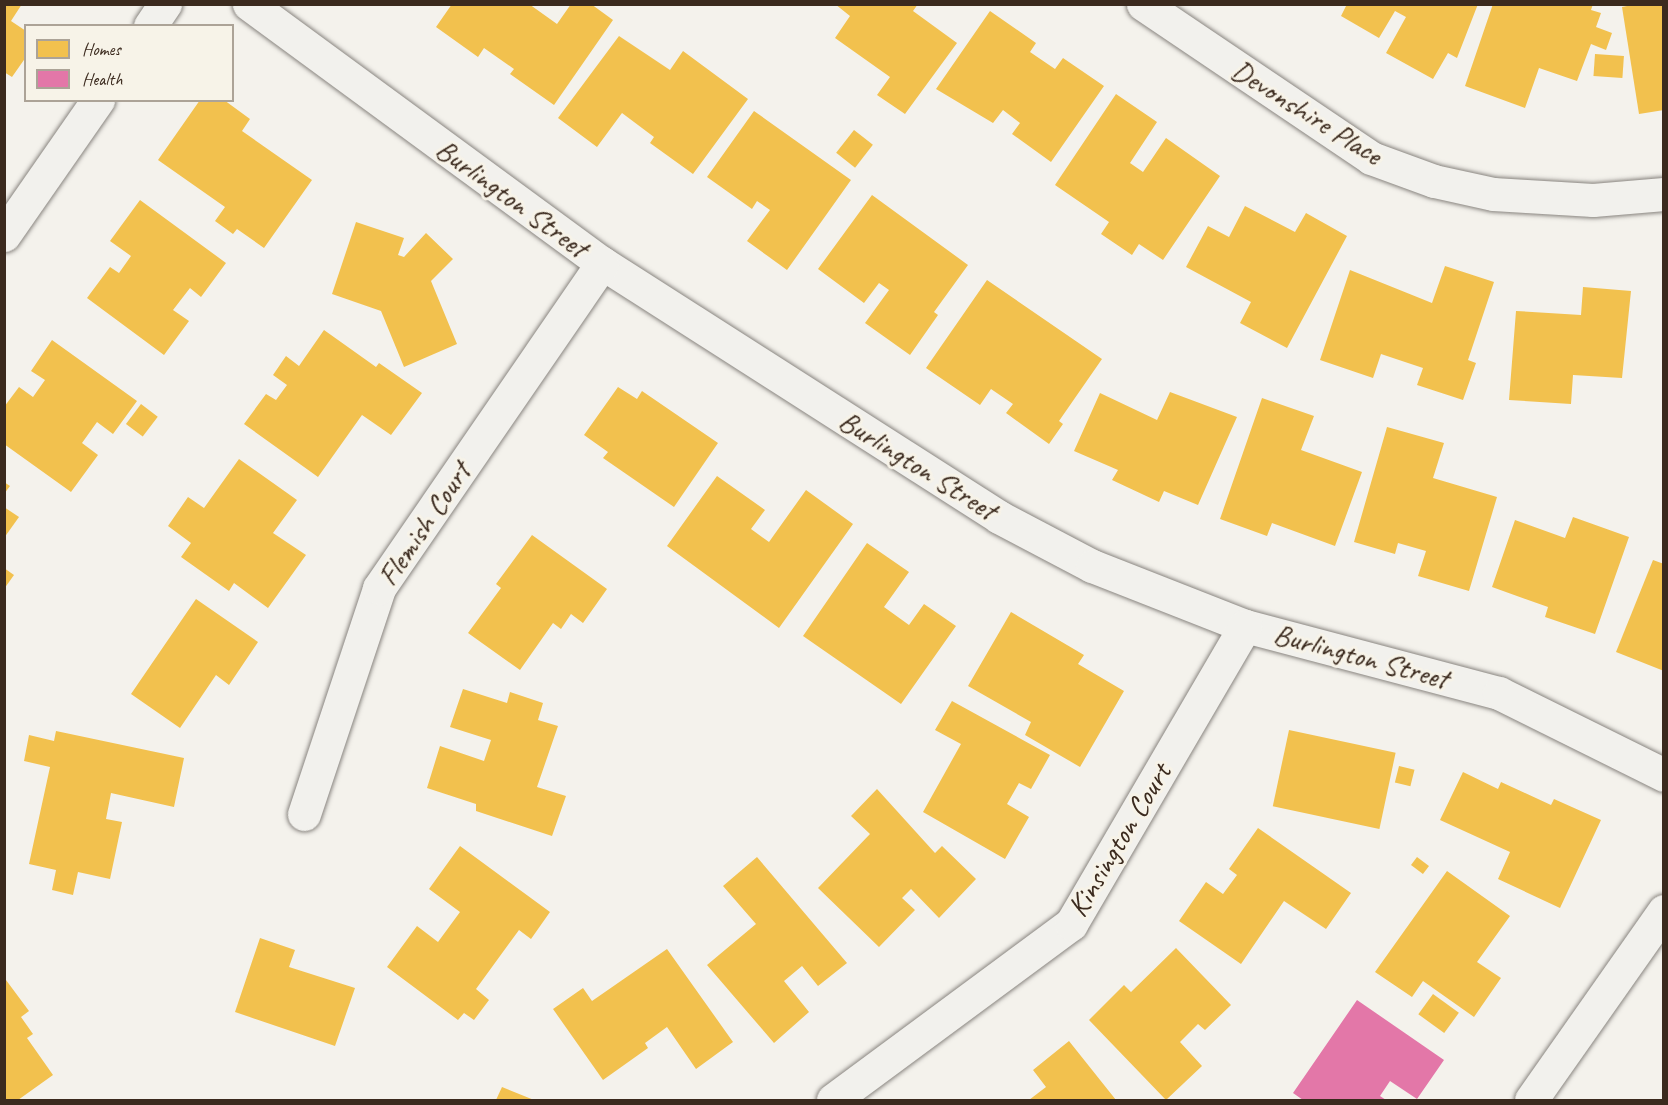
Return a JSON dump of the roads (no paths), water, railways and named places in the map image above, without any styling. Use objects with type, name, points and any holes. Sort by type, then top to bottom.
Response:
[{"type":"street","points":[[151,24],[165,4]]},
{"type":"street","name":"Burlington Street","points":[[249,4],[602,263],[999,517],[1092,566],[1245,626],[1500,693],[1664,775]]},
{"type":"street","name":"Devonshire Place","points":[[1143,4],[1371,158],[1434,181],[1492,194],[1582,199],[1664,194]]},
{"type":"street","points":[[4,235],[97,102]]},
{"type":"street","name":"Flemish Court","points":[[304,814],[379,588],[602,263]]},
{"type":"street","name":"Kinsington Court","points":[[833,1101],[1071,924],[1245,626]]},
{"type":"street","points":[[1531,1101],[1664,911]]}]
